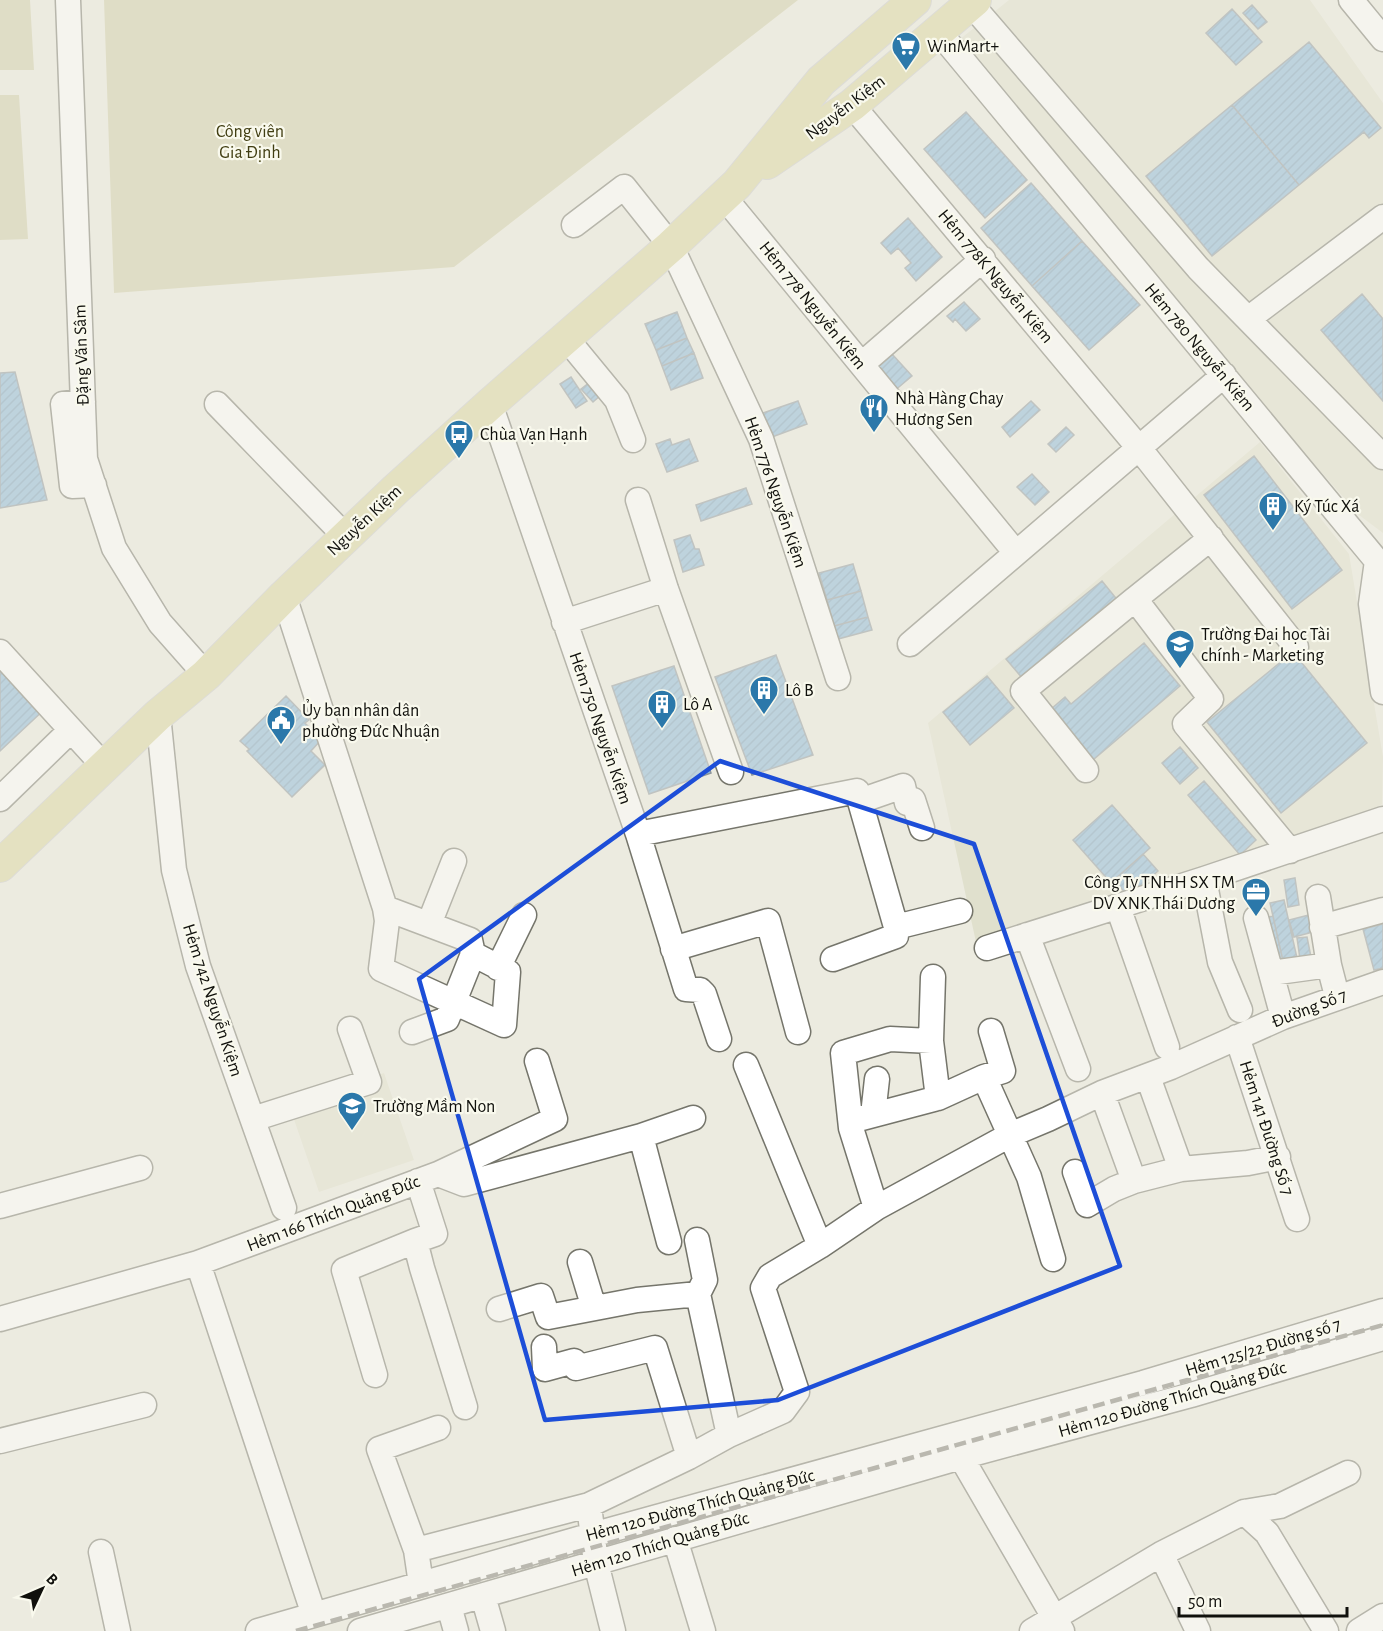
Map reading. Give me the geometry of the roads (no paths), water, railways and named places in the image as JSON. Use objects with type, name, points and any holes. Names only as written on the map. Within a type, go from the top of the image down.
[{"type":"main road","name":"Nguyễn Kiệm","points":[[0,866],[158,715],[206,675],[346,537],[490,404],[671,246],[730,190],[821,81],[915,0]]},
{"type":"main road","name":"Nguyễn Kiệm","points":[[843,99],[939,32],[964,1]]},
{"type":"main road","points":[[730,190],[964,1]]},
{"type":"street","name":"Đặng Văn Sâm","points":[[68,0],[85,459],[114,548],[160,623],[206,675]]},
{"type":"street","points":[[1351,0],[1383,39]]},
{"type":"street","points":[[964,1],[1198,268],[1383,457]]},
{"type":"street","name":"Hẻm 780 Nguyễn Kiệm","points":[[939,32],[1377,561],[1371,604],[1383,692]]},
{"type":"street","name":"Hẻm 778K Nguyễn Kiệm","points":[[843,99],[983,259],[1139,448],[1296,647]]},
{"type":"street","name":"Hẻm 776 Nguyễn Kiệm","points":[[574,225],[624,187],[671,246],[761,439],[838,678]]},
{"type":"street","name":"Hẻm 778 Nguyễn Kiệm","points":[[730,190],[862,364],[1016,553]]},
{"type":"street","points":[[1248,319],[1383,218]]},
{"type":"street","points":[[862,364],[983,259]]},
{"type":"street","points":[[566,338],[617,400],[633,440]]},
{"type":"street","points":[[910,644],[1224,375]]},
{"type":"street","points":[[218,404],[346,537]]},
{"type":"street","name":"Hẻm 750 Nguyễn Kiệm","points":[[490,404],[638,834],[686,989],[700,990],[704,994],[719,1039]]},
{"type":"street","points":[[639,500],[666,589],[731,772]]},
{"type":"street","points":[[1086,770],[1023,692],[1211,538]]},
{"type":"street","points":[[564,622],[666,589]]},
{"type":"street","points":[[284,596],[385,908],[387,921],[381,969],[504,1025],[508,972],[473,954]]},
{"type":"street","points":[[1135,599],[1211,699],[1185,724],[1290,851]]},
{"type":"street","points":[[0,652],[104,766]]},
{"type":"street","name":"Hẻm 742 Nguyễn Kiệm","points":[[158,715],[174,870],[198,966],[284,1208]]},
{"type":"street","points":[[0,799],[71,730]]},
{"type":"street","points":[[860,801],[903,786],[907,803],[913,800],[922,828]]},
{"type":"street","points":[[638,834],[857,791],[896,927],[896,936],[833,960]]},
{"type":"street","points":[[987,948],[1383,819]]},
{"type":"street","points":[[429,924],[454,861]]},
{"type":"street","points":[[1204,879],[1220,962],[1240,1010]]},
{"type":"street","points":[[1318,897],[1329,964],[1337,996]]},
{"type":"street","points":[[1118,907],[1167,1047]]},
{"type":"street","points":[[385,908],[470,940],[473,954],[447,1020],[411,1032]]},
{"type":"street","points":[[1322,927],[1383,910]]},
{"type":"street","points":[[896,927],[960,911]]},
{"type":"street","points":[[498,968],[524,915]]},
{"type":"street","points":[[1256,918],[1283,1017]]},
{"type":"street","points":[[673,949],[768,921],[798,1032]]},
{"type":"street","points":[[1027,935],[1078,1069]]},
{"type":"street","points":[[1271,973],[1329,964]]},
{"type":"street","points":[[933,977],[931,1041],[938,1098]]},
{"type":"street","name":"Đường Số 7","points":[[729,1435],[783,1412],[797,1392],[764,1288],[770,1276],[876,1208],[1010,1135],[1102,1093],[1148,1077],[1283,1017],[1337,996],[1383,982]]},
{"type":"street","points":[[253,1119],[369,1082],[350,1029]]},
{"type":"street","points":[[862,1118],[938,1098],[1003,1071],[992,1031]]},
{"type":"street","name":"Hẻm 141 Đường Số 7","points":[[1237,1037],[1297,1219]]},
{"type":"street","points":[[876,1208],[862,1118],[843,1053],[890,1039],[931,1041]]},
{"type":"street","points":[[375,1376],[344,1270],[435,1234],[428,1177],[555,1119],[537,1061]]},
{"type":"street","points":[[746,1065],[820,1246]]},
{"type":"street","points":[[984,1077],[1029,1178],[1053,1259]]},
{"type":"street","points":[[1148,1077],[1181,1169]]},
{"type":"street","points":[[862,1118],[877,1079]]},
{"type":"street","points":[[1102,1093],[1134,1181]]},
{"type":"street","name":"Hẻm 166 Thích Quảng Đức","points":[[0,1319],[198,1263],[428,1177],[464,1184],[641,1136],[693,1118]]},
{"type":"street","points":[[641,1136],[669,1242]]},
{"type":"street","points":[[1075,1172],[1087,1205],[1114,1189],[1134,1181],[1181,1169],[1248,1163],[1278,1157]]},
{"type":"street","points":[[0,1206],[140,1167]]},
{"type":"street","points":[[416,1550],[590,1505],[729,1435],[698,1294],[705,1280],[698,1240]]},
{"type":"street","points":[[415,1241],[465,1407]]},
{"type":"street","points":[[580,1262],[594,1308]]},
{"type":"street","points":[[198,1263],[314,1615]]},
{"type":"street","points":[[499,1309],[541,1296],[548,1317],[637,1300],[698,1294]]},
{"type":"street","name":"Hẻm 125/22 Đường số 7","points":[[1143,1383],[1383,1311]]},
{"type":"street","name":"Hẻm 120 Đường Thích Quảng Đức","points":[[961,1457],[1191,1395],[1383,1338]]},
{"type":"street","points":[[544,1347],[545,1369],[574,1361],[576,1368],[655,1348],[689,1457]]},
{"type":"street","name":"Hẻm 120 Đường Thích Quảng Đức","points":[[258,1631],[592,1535],[1143,1383]]},
{"type":"street","points":[[0,1442],[144,1405]]},
{"type":"street","points":[[421,1584],[416,1550],[379,1449],[438,1428]]},
{"type":"street","points":[[961,1457],[1058,1625]]},
{"type":"street","name":"Hẻm 120 Thích Quảng Đức","points":[[360,1631],[961,1457]]},
{"type":"street","points":[[1032,1631],[1058,1625],[1161,1554],[1244,1512],[1280,1506],[1348,1473]]},
{"type":"street","points":[[590,1505],[596,1563],[613,1631]]},
{"type":"street","points":[[1244,1512],[1267,1533],[1326,1631]]},
{"type":"street","points":[[675,1539],[703,1631]]},
{"type":"street","points":[[101,1552],[118,1631]]},
{"type":"street","points":[[1161,1554],[1198,1631]]},
{"type":"street","points":[[483,1596],[493,1631]]},
{"type":"street","points":[[449,1606],[456,1631]]},
{"type":"street","points":[[1359,1631],[1383,1617]]},
{"type":"railway","points":[[296,1631],[1383,1325]]},
{"type":"place","name":"WinMart+","points":[[906,72]]},
{"type":"place","name":"Nhà Hàng Chay Hương Sen","points":[[874,434]]},
{"type":"place","name":"Chùa Vạn Hạnh","points":[[459,460]]},
{"type":"place","name":"Ký Túc Xá","points":[[1273,532]]},
{"type":"place","name":"Trường Đại học Tài chính - Marketing","points":[[1180,670]]},
{"type":"place","name":"Lô B","points":[[764,716]]},
{"type":"place","name":"Lô A","points":[[662,730]]},
{"type":"place","name":"Ủy ban nhân dân phường Đức Nhuận","points":[[281,746]]},
{"type":"place","name":"Công Ty TNHH SX TM DV XNK Thái Dương","points":[[1256,918]]},
{"type":"place","name":"Trường Mầm Non","points":[[352,1132]]},
{"type":"park label","name":"Công viên Gia Định","points":[[250,141]]}]
